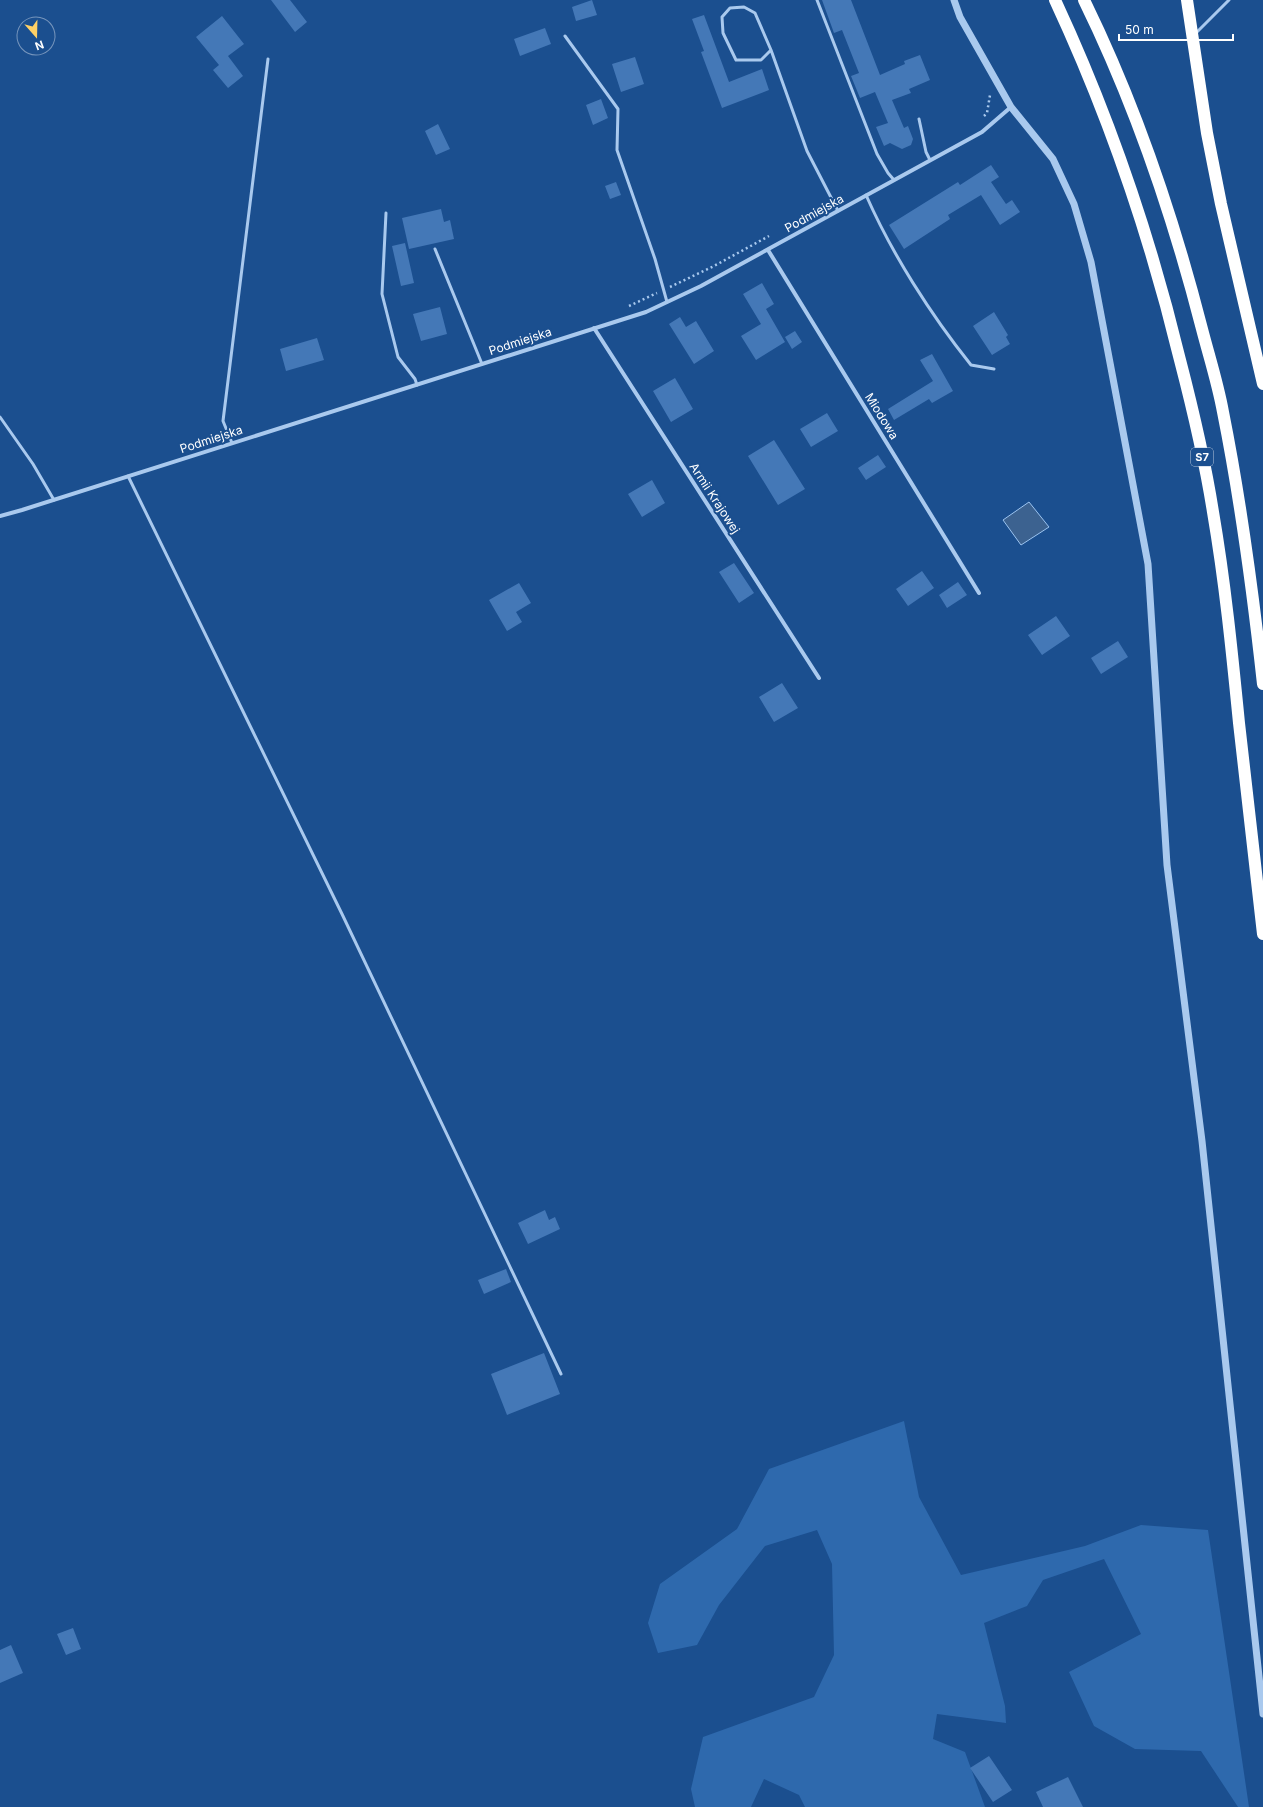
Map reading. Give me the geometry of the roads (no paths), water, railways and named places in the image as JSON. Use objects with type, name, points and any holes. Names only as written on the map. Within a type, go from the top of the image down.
[{"type":"highway","name":"S7","points":[[1055,0],[1081,60],[1123,166],[1148,238],[1167,305],[1193,410],[1213,511],[1230,634],[1263,934]]},
{"type":"highway","name":"S7","points":[[1084,0],[1100,34],[1150,156],[1174,229],[1195,301],[1223,410],[1241,516],[1257,625],[1263,684]]},
{"type":"highway","points":[[1187,0],[1207,133],[1221,204],[1263,384]]},
{"type":"street","points":[[954,0],[960,17],[1011,107],[1053,159],[1074,204],[1091,262],[1148,564],[1167,865],[1203,1148],[1263,1714]]},
{"type":"street","name":"Podmiejska","points":[[0,516],[646,312],[701,286],[982,132],[1011,107]]},
{"type":"street","name":"Miodowa","points":[[768,250],[979,593]]},
{"type":"street","name":"Armii Krajowej","points":[[594,328],[819,678]]},
{"type":"lane","points":[[817,0],[877,154],[894,180]]},
{"type":"lane","points":[[1193,36],[1229,0]]},
{"type":"lane","points":[[771,50],[761,60],[736,60],[723,33],[722,16],[730,8],[744,7],[755,13],[771,50],[807,151],[838,211]]},
{"type":"lane","points":[[565,36],[618,109],[617,150],[655,259],[667,302]]},
{"type":"lane","points":[[232,443],[223,421],[268,59]]},
{"type":"lane","points":[[919,119],[926,152],[930,160]]},
{"type":"lane","points":[[866,196],[881,229],[946,334],[971,365],[994,369]]},
{"type":"lane","points":[[386,212],[382,294],[398,357],[415,379],[417,385]]},
{"type":"lane","points":[[435,249],[482,364]]},
{"type":"lane","points":[[0,417],[33,464],[54,500]]},
{"type":"lane","points":[[128,476],[342,914],[562,1374]]}]
